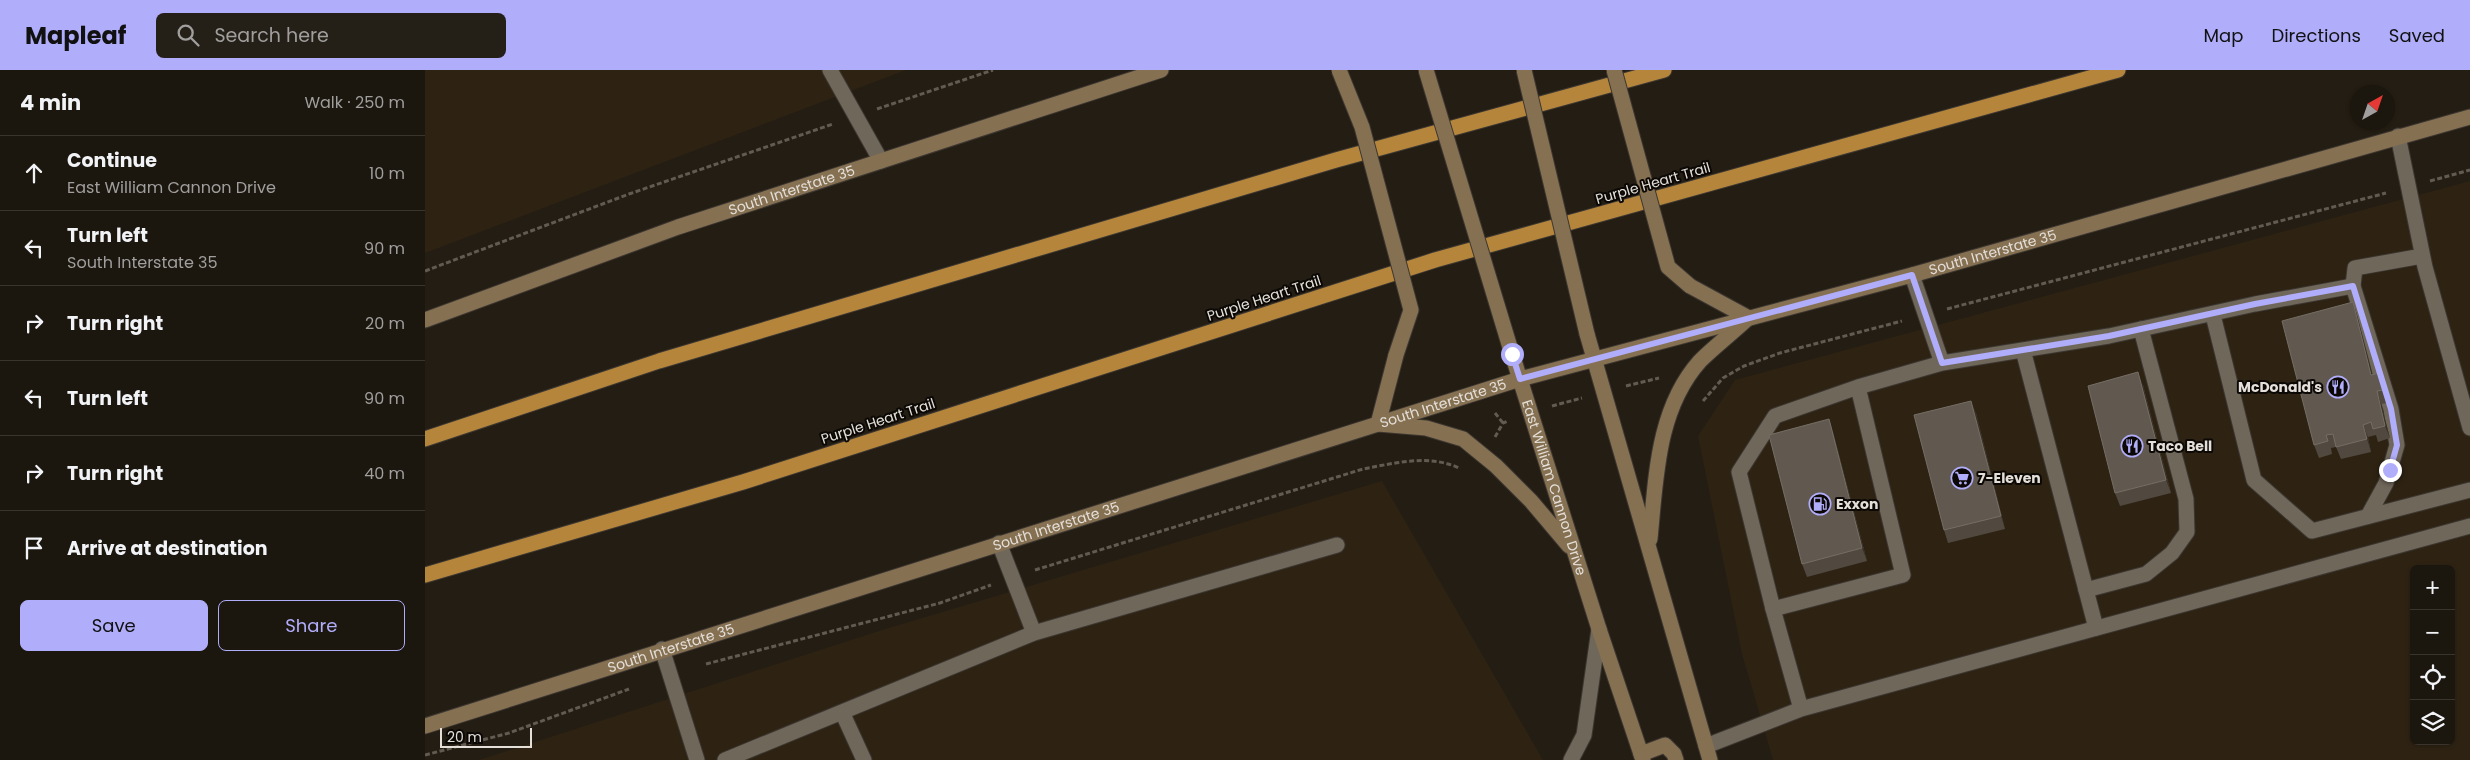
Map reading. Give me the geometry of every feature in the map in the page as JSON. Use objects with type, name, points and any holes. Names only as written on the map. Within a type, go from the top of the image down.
[{"type":"highway","points":[[425,439],[659,361],[1336,160],[1663,70]]},
{"type":"highway","name":"Purple Heart Trail","points":[[425,575],[743,482],[1435,260],[2118,70]]},
{"type":"highway","points":[[425,435],[459,427]]},
{"type":"main road","name":"South Interstate 35","points":[[425,320],[678,227],[1142,74],[1161,70]]},
{"type":"main road","points":[[1339,70],[1362,127],[1411,310],[1396,355],[1378,424],[1426,428],[1463,439],[1496,466],[1531,501],[1575,553]]},
{"type":"main road","name":"East William Cannon Drive","points":[[1426,70],[1638,758]]},
{"type":"main road","points":[[1523,70],[1587,334],[1708,753]]},
{"type":"main road","points":[[1614,70],[1668,267],[1690,286],[1749,318],[1700,362],[1675,397],[1658,455],[1649,547]]},
{"type":"main road","name":"South Interstate 35","points":[[425,726],[662,649],[1520,379],[1912,275],[2470,117]]},
{"type":"main road","points":[[1638,758],[1665,745],[1674,754],[1676,760]]},
{"type":"street","points":[[829,70],[881,161]]},
{"type":"street","points":[[2398,136],[2422,256],[2470,428]]},
{"type":"street","points":[[2367,516],[2387,484],[2397,445],[2391,409],[2353,286],[2355,268],[2422,256]]},
{"type":"street","points":[[1912,275],[1942,363]]},
{"type":"street","points":[[1801,709],[1773,609],[1739,472],[1775,416],[1858,387],[1942,363],[2141,330],[2255,304],[2353,286]]},
{"type":"street","points":[[2213,315],[2254,480],[2312,531],[2470,490]]},
{"type":"street","points":[[2086,590],[2146,574],[2172,553],[2187,532],[2186,499],[2141,330]]},
{"type":"street","points":[[2023,350],[2096,628]]},
{"type":"street","points":[[1773,609],[1903,575],[1858,387]]},
{"type":"street","points":[[1708,753],[1801,709],[2470,526]]},
{"type":"street","points":[[999,543],[1034,633]]},
{"type":"street","points":[[725,760],[1034,633],[1337,545]]},
{"type":"street","points":[[1571,760],[1584,735],[1599,629]]},
{"type":"street","points":[[662,649],[697,760]]},
{"type":"street","points":[[842,712],[864,760]]},
{"type":"path","points":[[425,271],[629,194],[993,70]]},
{"type":"path","points":[[1703,401],[1723,378],[1744,366],[1780,353],[2470,170]]},
{"type":"path","points":[[1657,370],[1660,378]]},
{"type":"path","points":[[1555,405],[1575,400]]},
{"type":"path","points":[[1495,413],[1503,423]]},
{"type":"path","points":[[1492,442],[1503,423],[1508,421]]},
{"type":"path","points":[[425,755],[509,733],[670,674],[939,603],[1012,577],[1363,469],[1410,461],[1446,462],[1464,470]]},
{"type":"shaded area","points":[[425,70],[906,70],[425,253]]},
{"type":"shaded area","points":[[2470,181],[2470,760],[1773,760],[1742,654],[1698,436],[1735,380]]},
{"type":"shaded area","points":[[1382,481],[1543,760],[479,760],[882,630]]},
{"type":"building","name":"McDonald's","points":[[2353,302],[2371,375],[2379,373],[2383,390],[2377,391],[2385,426],[2373,429],[2371,422],[2363,425],[2367,439],[2336,447],[2333,434],[2326,435],[2328,441],[2314,445],[2282,321]]},
{"type":"building","name":"Taco Bell","points":[[2138,372],[2166,480],[2115,493],[2088,386]]},
{"type":"building","name":"7-Eleven","points":[[1971,401],[2001,516],[1944,530],[1914,415]]},
{"type":"building","name":"Exxon","points":[[1829,419],[1862,548],[1802,564],[1769,435]]},
{"type":"place","name":"McDonald's","points":[[2338,387]]},
{"type":"place","name":"Taco Bell","points":[[2132,446]]},
{"type":"place","name":"7-Eleven","points":[[1962,478]]},
{"type":"place","name":"Exxon","points":[[1820,504]]},
{"type":"route","points":[[1512,354],[1520,379],[1912,275],[1942,363],[2109,336],[2213,315],[2255,304],[2353,286],[2391,409],[2397,445],[2390,470]]}]
